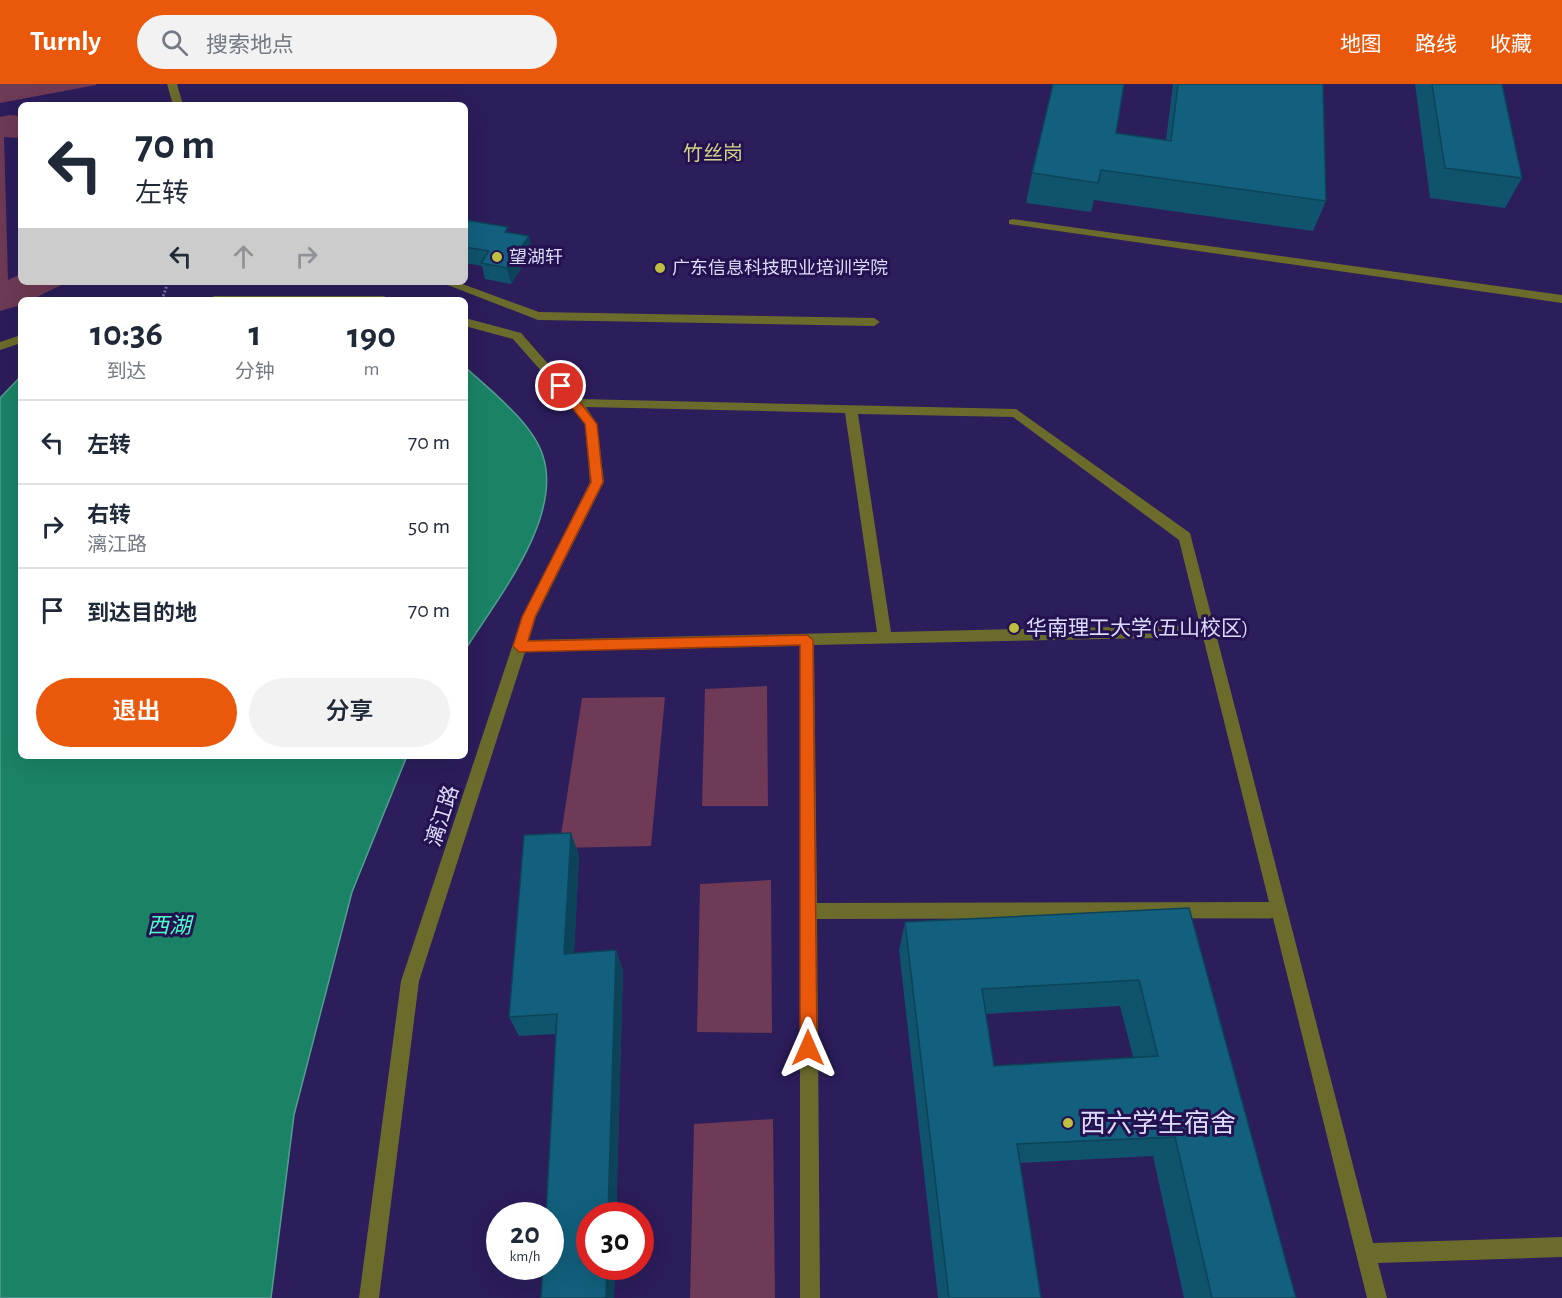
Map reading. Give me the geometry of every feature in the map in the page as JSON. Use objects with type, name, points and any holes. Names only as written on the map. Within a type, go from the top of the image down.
[{"type":"street","points":[[172,84],[177,102]]},
{"type":"street","points":[[1013,222],[1562,299]]},
{"type":"street","points":[[454,285],[538,316],[874,322]]},
{"type":"street","name":"漓江路","points":[[369,1298],[410,981],[529,617],[597,482],[591,424],[576,403],[517,336],[468,323]]},
{"type":"street","points":[[0,346],[18,340]]},
{"type":"street","points":[[576,403],[1016,413],[1185,537],[1377,1298]]},
{"type":"street","points":[[851,409],[885,638]]},
{"type":"street","points":[[519,646],[1208,631]]},
{"type":"street","points":[[807,640],[810,1298]]},
{"type":"street","points":[[807,911],[1280,910]]},
{"type":"street","points":[[1366,1253],[1562,1247]]},
{"type":"shaded area","points":[[0,84],[96,84],[96,85],[0,103]]},
{"type":"shaded area","points":[[18,116],[18,138],[4,137],[8,280],[18,275],[18,285],[61,285],[37,297],[18,297],[18,306],[0,311],[0,117]]},
{"type":"shaded area","points":[[767,686],[768,806],[702,806],[705,689]]},
{"type":"shaded area","points":[[665,697],[651,846],[559,848],[582,698]]},
{"type":"shaded area","points":[[771,880],[772,1033],[697,1032],[700,884]]},
{"type":"shaded area","points":[[773,1119],[775,1298],[690,1298],[694,1124]]},
{"type":"water","points":[[468,370],[521,419],[538,444],[543,456],[547,480],[544,505],[536,531],[509,583],[468,645]]},
{"type":"water","name":"西湖","points":[[18,379],[18,759],[406,759],[352,892],[294,1115],[271,1298],[0,1298],[0,398]]},
{"type":"building","points":[[1053,84],[1124,84],[1116,133],[1171,141],[1178,84],[1323,84],[1326,201],[1101,170],[1098,183],[1032,173]]},
{"type":"building","points":[[1432,84],[1502,84],[1522,178],[1445,168]]},
{"type":"building","points":[[468,220],[508,227],[505,232],[529,236],[507,268],[481,263],[489,251],[468,248]]},
{"type":"building","points":[[571,833],[564,954],[616,950],[608,1202],[576,1202],[576,1280],[607,1280],[606,1298],[541,1298],[542,1280],[564,1280],[564,1202],[547,1202],[557,1014],[509,1017],[524,835]]},
{"type":"building","name":"西六学生宿舍","points":[[1189,908],[1296,1298],[1212,1298],[1175,1137],[1017,1144],[1041,1298],[949,1298],[905,922]],"holes":[[[1139,980],[1158,1056],[994,1066],[982,989]]]},
{"type":"place","name":"望湖轩","points":[[497,257]]},
{"type":"place","name":"广东信息科技职业培训学院","points":[[660,268]]},
{"type":"place","name":"华南理工大学(五山校区)","points":[[1014,628]]},
{"type":"place","name":"西六学生宿舍","points":[[1068,1123]]},
{"type":"district","name":"竹丝岗","points":[[713,153]]},
{"type":"route","points":[[561,386],[591,424],[597,482],[529,617],[519,646],[807,640],[808,1048]]}]
